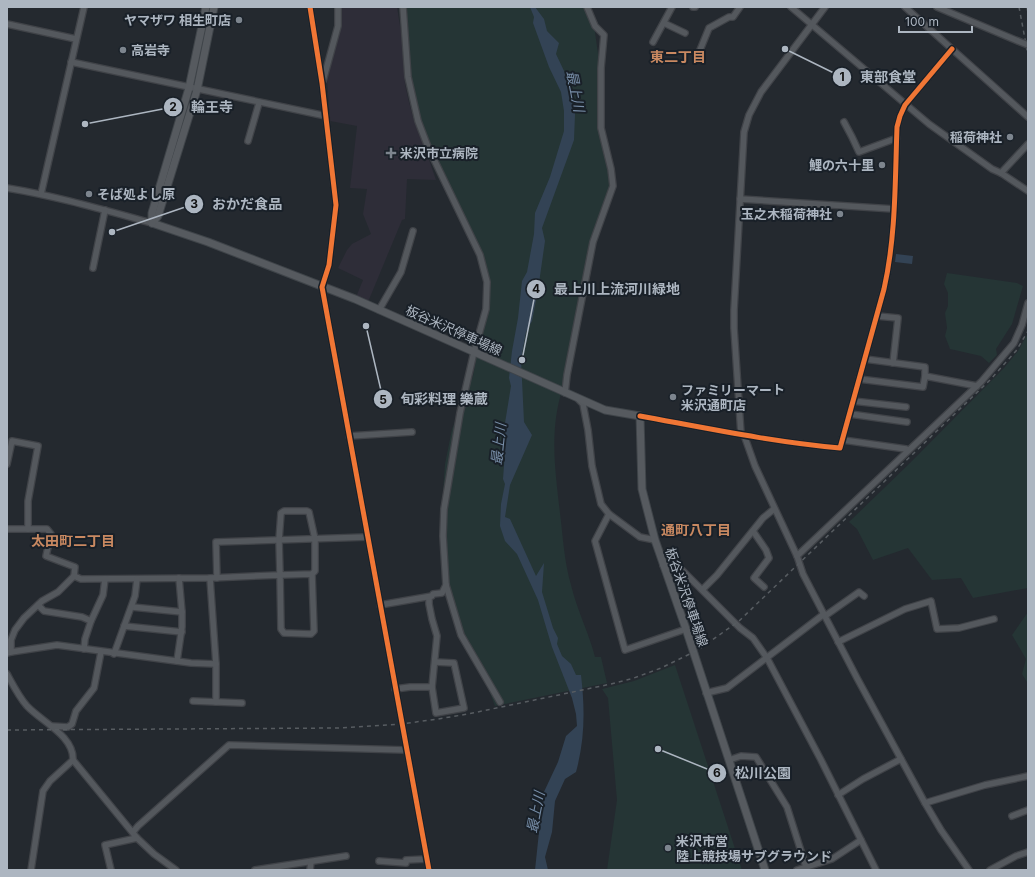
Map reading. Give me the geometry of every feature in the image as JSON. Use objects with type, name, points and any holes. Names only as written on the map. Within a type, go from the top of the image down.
[{"type":"main road","points":[[152,223],[152,213],[189,88],[206,7]]},
{"type":"main road","points":[[152,223],[158,216],[197,90],[214,7]]},
{"type":"main road","name":"板谷米沢停車場線","points":[[152,223],[208,242],[355,299],[605,410],[640,416],[642,488],[655,540],[686,629],[765,870]]},
{"type":"street","points":[[41,194],[84,7]]},
{"type":"street","points":[[310,7],[322,83],[336,206],[330,265],[322,287],[429,870]]},
{"type":"street","points":[[322,83],[338,26],[338,7]]},
{"type":"street","points":[[403,7],[408,77],[418,120],[431,153],[468,230],[485,270],[487,282],[486,309],[477,354],[460,413],[444,509],[443,536],[446,585],[461,635],[500,702]]},
{"type":"street","points":[[563,392],[568,374],[593,242],[613,186],[601,128],[601,82],[604,35],[595,26],[587,7]]},
{"type":"street","points":[[653,42],[672,7]]},
{"type":"street","points":[[698,55],[709,28],[729,17],[733,17],[740,7]]},
{"type":"street","points":[[791,7],[905,105],[949,140],[1028,191]]},
{"type":"street","points":[[825,7],[761,92],[749,115],[744,132],[735,281],[734,328],[743,435],[774,509],[797,556],[803,574],[838,642],[925,803],[941,830],[969,870]]},
{"type":"street","points":[[905,7],[1028,117]]},
{"type":"street","points":[[937,7],[1028,45]]},
{"type":"street","points":[[664,23],[685,33]]},
{"type":"street","points":[[7,24],[76,39]]},
{"type":"street","points":[[640,416],[743,435],[813,446],[840,448],[890,264],[897,127],[900,116],[905,105],[952,49]]},
{"type":"street","points":[[71,62],[197,90],[326,116]]},
{"type":"street","points":[[248,141],[259,103]]},
{"type":"street","points":[[844,122],[859,152],[897,138]]},
{"type":"street","points":[[1001,173],[1028,144]]},
{"type":"street","points":[[7,188],[41,194],[152,223]]},
{"type":"street","points":[[740,199],[894,209]]},
{"type":"street","points":[[93,268],[105,210]]},
{"type":"street","points":[[379,310],[401,272],[414,231]]},
{"type":"street","points":[[797,556],[977,386],[1014,343],[1022,325],[1028,303]]},
{"type":"street","points":[[877,316],[898,318],[893,362]]},
{"type":"street","points":[[858,379],[923,387],[925,367],[865,359]]},
{"type":"street","points":[[925,376],[977,386]]},
{"type":"street","points":[[579,399],[584,404],[592,466],[601,504],[609,514],[640,537],[655,540]]},
{"type":"street","points":[[853,401],[906,407]]},
{"type":"street","points":[[850,414],[907,422]]},
{"type":"street","points":[[349,436],[412,432]]},
{"type":"street","points":[[843,440],[906,449]]},
{"type":"street","points":[[7,464],[12,441],[38,446],[28,501],[28,529]]},
{"type":"street","points":[[703,590],[763,518],[774,509]]},
{"type":"street","points":[[284,511],[309,512],[315,539],[315,571],[312,574],[314,631],[311,634],[284,633],[281,629],[278,540],[281,513],[284,511]]},
{"type":"street","points":[[609,514],[595,541],[625,650],[686,629]]},
{"type":"street","points":[[7,528],[47,529],[51,534],[46,556],[75,567],[74,576],[58,592],[38,605],[24,618],[15,630],[11,640],[9,652],[57,646],[191,664],[216,664]]},
{"type":"street","points":[[753,531],[766,550],[769,558],[754,578],[764,587]]},
{"type":"street","points":[[217,578],[216,542],[367,537]]},
{"type":"street","points":[[663,565],[680,568],[740,628],[753,638],[767,658],[821,760],[876,870]]},
{"type":"street","points":[[74,576],[81,579],[137,579],[217,578],[312,574]]},
{"type":"street","points":[[177,661],[182,632],[179,578]]},
{"type":"street","points":[[210,578],[216,664],[216,702]]},
{"type":"street","points":[[84,649],[85,639],[91,621],[104,595],[105,579]]},
{"type":"street","points":[[114,654],[132,607],[137,579]]},
{"type":"street","points":[[380,605],[429,597],[433,594],[442,593],[446,585]]},
{"type":"street","points":[[706,693],[727,688],[824,615],[859,592],[864,596]]},
{"type":"street","points":[[429,597],[430,611],[437,636],[432,687],[436,713],[464,708],[454,663],[435,662]]},
{"type":"street","points":[[838,642],[905,609],[931,601],[937,629],[959,628],[994,619]]},
{"type":"street","points":[[38,605],[44,611],[82,617],[91,621]]},
{"type":"street","points":[[132,607],[182,612]]},
{"type":"street","points":[[124,626],[182,632]]},
{"type":"street","points":[[51,726],[68,727],[72,724],[76,711],[94,688],[102,652]]},
{"type":"street","points":[[7,674],[26,704],[68,742],[71,747],[73,760],[137,838],[154,854],[176,870]]},
{"type":"street","points":[[396,689],[410,687],[432,687]]},
{"type":"street","points":[[193,701],[242,703]]},
{"type":"street","points":[[133,832],[229,745],[406,750]]},
{"type":"street","points":[[729,760],[741,756],[756,756],[787,807],[807,869]]},
{"type":"street","points":[[838,795],[863,779],[901,759]]},
{"type":"street","points":[[31,870],[43,791],[50,781],[73,760]]},
{"type":"street","points":[[925,803],[985,785],[1028,776]]},
{"type":"street","points":[[1012,816],[1028,810]]},
{"type":"street","points":[[111,870],[105,845],[137,838]]},
{"type":"street","points":[[797,870],[807,869],[832,859],[861,840]]},
{"type":"street","points":[[990,870],[1016,856],[1028,852]]},
{"type":"street","points":[[255,870],[346,856]]},
{"type":"street","points":[[380,861],[427,860]]},
{"type":"street","points":[[310,870],[311,862]]},
{"type":"shaded area","name":"米沢市立病院","points":[[341,7],[397,7],[402,38],[405,84],[409,102],[414,121],[436,180],[407,179],[405,219],[402,220],[368,302],[356,297],[363,280],[338,268],[347,250],[352,244],[371,234],[363,214],[367,189],[350,188],[357,126],[330,121],[327,80],[341,23]]},
{"type":"shaded area","points":[[404,7],[586,7],[594,25],[600,68],[598,109],[599,129],[609,168],[611,185],[592,242],[556,419],[554,450],[565,558],[569,576],[576,603],[590,639],[595,657],[601,657],[607,683],[495,706],[484,677],[459,635],[446,597],[440,536],[445,464],[452,429],[473,376],[490,283],[424,135],[410,77]]},
{"type":"shaded area","points":[[947,273],[1017,283],[1023,286],[1012,324],[996,349],[997,355],[989,363],[981,356],[950,349],[945,336],[947,328],[945,313],[948,306],[948,293],[944,284]]},
{"type":"shaded area","points":[[1028,333],[1028,588],[973,598],[961,578],[932,580],[908,548],[873,560],[857,529],[849,522],[1004,368],[1018,351]]},
{"type":"shaded area","points":[[1028,612],[1028,685],[1022,674],[1026,659],[1012,635]]},
{"type":"shaded area","points":[[675,665],[742,870],[607,870],[617,800],[608,698],[602,689],[634,681]]},
{"type":"water","points":[[530,7],[535,7],[544,19],[547,31],[559,43],[556,54],[565,73],[575,114],[574,140],[542,228],[545,241],[538,290],[532,321],[526,332],[521,359],[524,422],[532,435],[510,485],[505,517],[510,519],[536,576],[544,563],[542,592],[553,628],[558,638],[557,644],[562,656],[571,664],[576,675],[581,675],[584,712],[583,736],[579,760],[576,772],[565,779],[555,801],[552,832],[545,857],[548,870],[535,870],[543,794],[558,762],[566,736],[577,726],[576,714],[572,698],[552,647],[538,600],[517,554],[505,541],[500,526],[501,504],[505,484],[503,479],[505,423],[511,386],[509,378],[522,281],[527,272],[534,234],[535,213],[550,177],[564,131],[564,111],[561,92],[549,67],[533,23],[534,17]]},
{"type":"water","points":[[896,254],[913,256],[912,264],[895,262]]},
{"type":"railway","points":[[1019,7],[1028,55]]},
{"type":"railway","points":[[1027,7],[1028,13]]},
{"type":"railway","points":[[7,730],[338,728],[401,724],[468,714],[611,684],[634,678],[661,668],[698,650],[739,621],[990,380],[1016,351],[1028,331]]},
{"type":"cycle path","points":[[310,7],[322,83],[336,205],[329,265],[322,287],[429,870]]},
{"type":"cycle path","points":[[640,416],[715,430],[840,448],[884,289],[888,269],[893,229],[897,127],[900,116],[905,105],[952,49]]},
{"type":"place","name":"ヤマザワ 相生町店","points":[[239,20]]},
{"type":"place","name":"東部食堂","points":[[785,49]]},
{"type":"place","name":"高岩寺","points":[[123,50]]},
{"type":"place","name":"輪王寺","points":[[85,124]]},
{"type":"place","name":"稲荷神社","points":[[1010,137]]},
{"type":"place","name":"米沢市立病院","points":[[391,153]]},
{"type":"place","name":"鯉の六十里","points":[[882,165]]},
{"type":"place","name":"そば処よし原","points":[[89,194]]},
{"type":"place","name":"玉之木稲荷神社","points":[[840,214]]},
{"type":"place","name":"おかだ食品","points":[[112,232]]},
{"type":"place","name":"旬彩料理 樂蔵","points":[[366,326]]},
{"type":"place","name":"最上川上流河川緑地","points":[[522,360]]},
{"type":"place","name":"ファミリーマート 米沢通町店","points":[[673,397]]},
{"type":"place","name":"松川公園","points":[[658,749]]},
{"type":"place","name":"米沢市営 陸上競技場サブグラウンド","points":[[668,848]]},
{"type":"district","name":"東二丁目","points":[[678,56]]},
{"type":"district","name":"通町八丁目","points":[[696,529]]},
{"type":"district","name":"太田町二丁目","points":[[73,540]]},
{"type":"water label","name":"最上川","points":[[576,91]]},
{"type":"water label","name":"最上川","points":[[498,444]]},
{"type":"water label","name":"最上川","points":[[535,812]]}]
